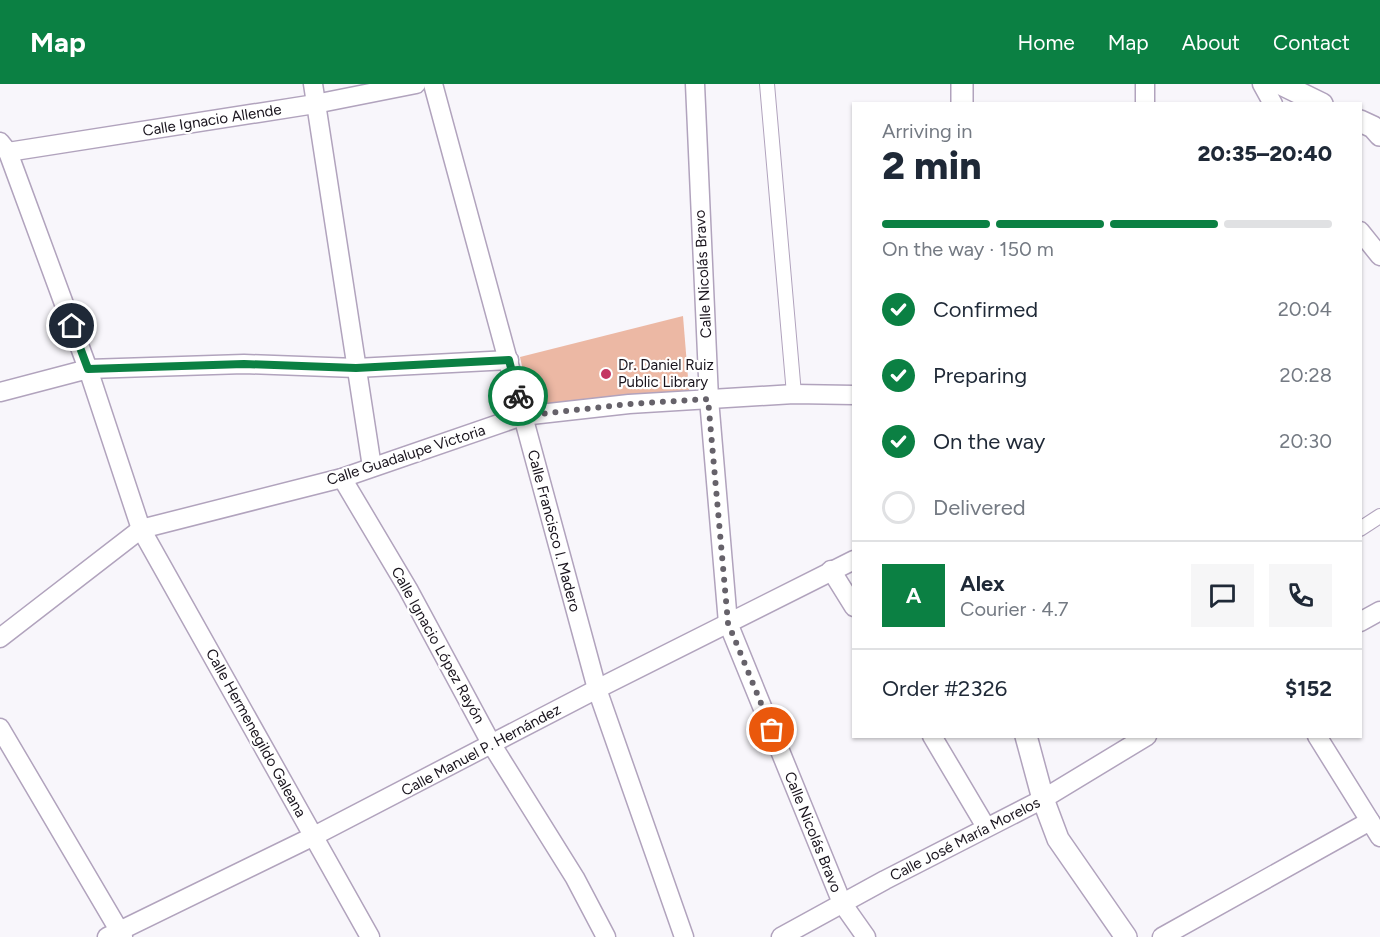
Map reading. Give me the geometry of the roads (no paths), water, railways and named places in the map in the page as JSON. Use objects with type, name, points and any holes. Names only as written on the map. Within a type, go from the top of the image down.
[{"type":"street","points":[[313,84],[372,467]]},
{"type":"street","name":"Calle Ignacio Allende","points":[[4,147],[315,104],[416,84]]},
{"type":"street","name":"Calle Francisco I. Madero","points":[[433,84],[597,688],[684,937]]},
{"type":"street","name":"Calle Nicolás Bravo","points":[[695,84],[708,399],[728,623],[842,903],[866,937]]},
{"type":"street","points":[[767,84],[794,394]]},
{"type":"street","points":[[962,84],[962,102]]},
{"type":"street","points":[[1145,84],[1145,102]]},
{"type":"street","points":[[1262,84],[1272,102]]},
{"type":"street","points":[[1281,84],[1318,102]]},
{"type":"street","points":[[1362,122],[1373,127],[1380,135]]},
{"type":"street","name":"Calle Hermenegildo Galeana","points":[[4,147],[88,369],[141,529],[370,937]]},
{"type":"street","points":[[1362,234],[1380,256]]},
{"type":"street","points":[[0,392],[88,369],[244,364],[356,368],[509,360]]},
{"type":"street","name":"Calle Guadalupe Victoria","points":[[141,529],[342,478],[522,416],[629,404],[794,394],[852,394]]},
{"type":"street","name":"Calle Ignacio López Rayón","points":[[342,478],[408,589],[492,745],[575,878],[606,937]]},
{"type":"street","points":[[1362,528],[1380,516]]},
{"type":"street","points":[[0,638],[141,529]]},
{"type":"street","name":"Calle Manuel P. Hernández","points":[[117,935],[492,745],[597,688],[852,561]]},
{"type":"street","points":[[831,570],[852,604]]},
{"type":"street","points":[[1362,621],[1380,611]]},
{"type":"street","points":[[0,728],[117,935]]},
{"type":"street","points":[[933,738],[986,827]]},
{"type":"street","points":[[1027,738],[1043,799],[1058,839],[1126,937]]},
{"type":"street","name":"Calle José María Morelos","points":[[781,937],[1043,799],[1144,738]]},
{"type":"street","points":[[1318,738],[1375,818],[1380,837]]},
{"type":"street","points":[[1162,937],[1375,818]]},
{"type":"place","name":"Dr. Daniel Ruiz Public Library","points":[[606,374]]}]
